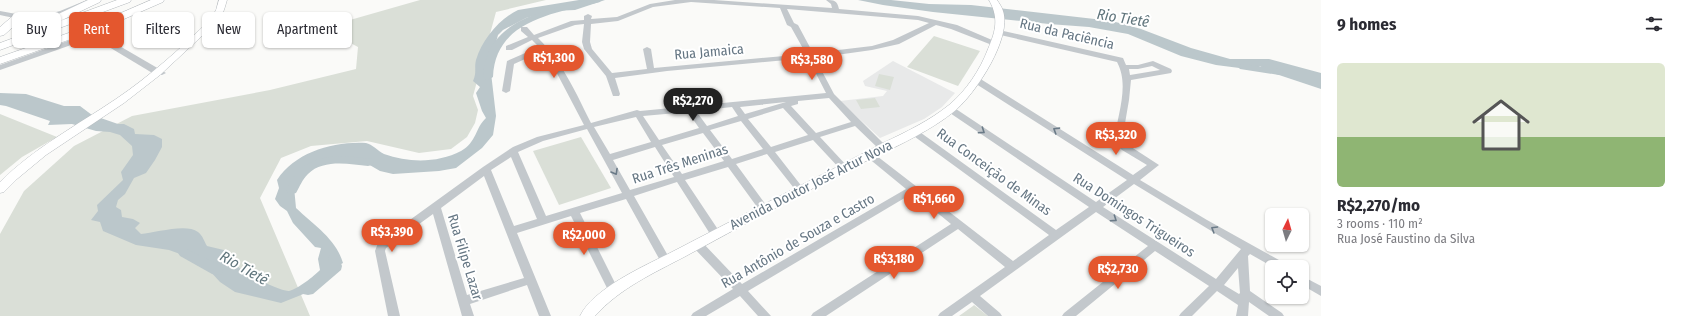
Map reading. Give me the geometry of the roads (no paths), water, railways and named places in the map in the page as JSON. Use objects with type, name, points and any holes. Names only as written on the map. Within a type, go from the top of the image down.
[{"type":"highway","points":[[61,16],[94,0]]},
{"type":"highway","points":[[61,19],[112,0]]},
{"type":"highway","points":[[0,47],[126,0]]},
{"type":"highway","points":[[0,54],[146,0]]},
{"type":"highway","points":[[124,15],[159,0]]},
{"type":"highway","points":[[124,17],[171,0]]},
{"type":"highway","points":[[0,33],[12,22]]},
{"type":"highway","points":[[0,41],[12,37]]},
{"type":"highway","points":[[0,62],[69,37]]},
{"type":"main road","points":[[0,189],[31,162],[144,89],[214,20],[220,10],[223,0]]},
{"type":"main road","points":[[992,0],[998,8],[1000,28]]},
{"type":"main road","name":"Avenida Doutor José Artur Nova","points":[[587,316],[601,300],[666,261],[763,208],[914,132],[950,109],[966,94],[976,80],[995,43],[1000,28]]},
{"type":"main road","points":[[0,198],[28,170],[80,130]]},
{"type":"street","points":[[61,13],[94,0]]},
{"type":"street","points":[[509,48],[533,37],[588,18],[618,19],[646,6],[671,1],[696,0],[836,10],[918,18],[936,22],[995,43]]},
{"type":"street","points":[[829,0],[834,3],[836,10]]},
{"type":"street","points":[[782,6],[831,95],[856,122],[884,148]]},
{"type":"street","points":[[0,13],[12,15]]},
{"type":"street","points":[[588,18],[586,42],[588,49],[610,76],[616,94]]},
{"type":"street","name":"Rua Jamaica","points":[[610,76],[810,56],[889,44],[906,38],[936,22]]},
{"type":"street","name":"Rua da Paciência","points":[[1000,28],[1121,61],[1127,78],[1124,113],[1118,142],[1125,148],[1153,163],[1154,166],[1134,180]]},
{"type":"street","points":[[524,29],[556,62],[589,126],[666,261]]},
{"type":"street","points":[[0,68],[90,36],[96,36],[160,72]]},
{"type":"street","points":[[506,91],[510,63],[544,48]]},
{"type":"street","points":[[647,49],[651,71]]},
{"type":"street","points":[[1123,67],[1138,67],[1153,63],[1168,71],[1127,78]]},
{"type":"street","points":[[976,80],[1245,252],[1265,260]]},
{"type":"street","points":[[394,316],[381,248],[486,169],[513,151],[540,139],[637,114],[831,95]]},
{"type":"street","points":[[608,158],[813,96]]},
{"type":"street","points":[[734,104],[743,118],[800,190]]},
{"type":"street","points":[[785,105],[844,168]]},
{"type":"street","points":[[690,109],[763,208]]},
{"type":"street","name":"Rua Domingos Trigueiros","points":[[950,109],[1154,246],[1217,285],[1278,316]]},
{"type":"street","points":[[637,114],[716,234]]},
{"type":"street","name":"Rua Três Meninas","points":[[511,231],[856,122]]},
{"type":"street","name":"Rua Conceição de Minas","points":[[914,132],[1057,236]]},
{"type":"street","points":[[513,151],[543,221]]},
{"type":"street","points":[[870,155],[1012,267]]},
{"type":"street","points":[[486,169],[545,316]]},
{"type":"street","points":[[944,316],[1134,180]]},
{"type":"street","name":"Rua Antônio de Souza e Castro","points":[[696,316],[913,189]]},
{"type":"street","name":"Rua Filipe Lazar","points":[[436,207],[468,316]]},
{"type":"street","points":[[574,211],[614,291]]},
{"type":"street","points":[[817,316],[958,224]]},
{"type":"street","points":[[697,244],[765,316]]},
{"type":"street","points":[[1068,316],[1154,246]]},
{"type":"street","points":[[1185,316],[1227,275],[1245,252]]},
{"type":"street","points":[[1242,316],[1245,298],[1245,252]]},
{"type":"street","points":[[464,301],[531,280]]},
{"type":"street","points":[[1309,284],[1321,292]]},
{"type":"street","points":[[973,296],[996,316]]},
{"type":"waterway","name":"Rio Tietê","points":[[488,77],[490,62],[496,48],[505,36],[515,27],[540,14],[597,0]]},
{"type":"waterway","name":"Rio Tietê","points":[[1243,67],[1279,72]]},
{"type":"waterway","name":"Rio Tietê","points":[[292,190],[297,179],[305,170],[313,165],[333,160],[368,162]]},
{"type":"waterway","name":"Rio Tietê","points":[[184,253],[217,270]]},
{"type":"waterway","name":"Rio Tietê","points":[[308,290],[336,266],[334,258]]}]
